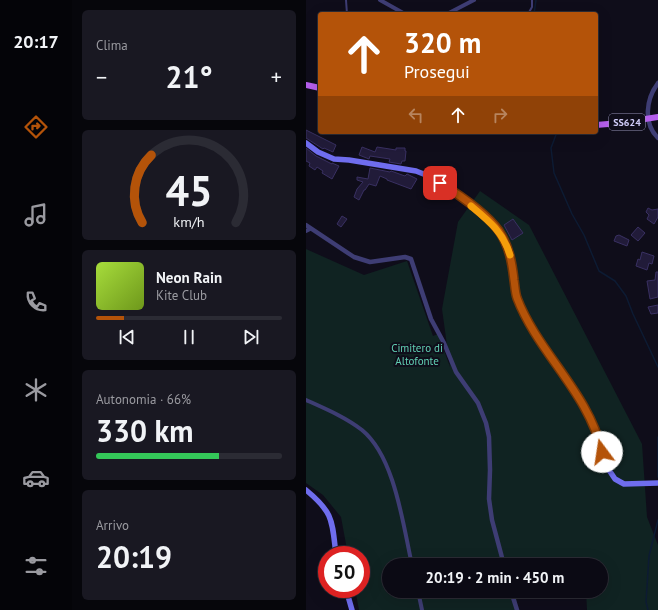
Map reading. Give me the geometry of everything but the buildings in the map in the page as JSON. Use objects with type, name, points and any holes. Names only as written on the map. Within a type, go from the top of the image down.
[{"type":"main road","points":[[306,85],[318,88]]},
{"type":"main road","name":"SS624","points":[[598,125],[658,117]]},
{"type":"main road","points":[[306,143],[326,156],[334,159],[350,160],[416,171],[431,177],[462,198],[498,229],[507,244],[511,258],[516,295],[523,312],[547,353],[593,422],[608,470],[615,479],[624,484],[658,483]]},
{"type":"main road","points":[[306,490],[320,501],[328,512],[332,520],[335,546]]},
{"type":"main road","points":[[349,598],[352,610]]},
{"type":"street","points":[[380,0],[401,12]]},
{"type":"street","points":[[451,12],[474,0]]},
{"type":"street","points":[[658,83],[652,92],[648,112],[650,125],[658,138]]},
{"type":"street","points":[[306,225],[308,230],[334,242],[354,257],[370,262],[405,256],[411,259],[431,319],[444,343],[456,372],[478,403],[486,423],[490,470],[489,499],[492,520],[502,558]]},
{"type":"street","points":[[306,400],[340,415],[363,431],[385,460],[391,475],[410,558]]},
{"type":"street","points":[[419,598],[422,610]]},
{"type":"street","points":[[513,598],[517,610]]},
{"type":"lane","points":[[346,0],[347,12]]},
{"type":"lane","points":[[529,12],[532,7],[532,0]]},
{"type":"green space","name":"Cimitero di Altofonte","points":[[480,191],[529,225],[642,444],[647,517],[658,545],[658,610],[587,610],[586,598],[608,598],[608,558],[382,558],[382,598],[516,598],[517,610],[359,610],[357,598],[370,598],[370,546],[346,546],[341,517],[323,495],[306,483],[306,249],[364,275],[407,261],[433,336],[438,334],[450,367],[442,309],[458,222]]},
{"type":"waterway","points":[[534,12],[536,0]]},
{"type":"waterway","points":[[556,134],[551,148],[554,173],[572,214],[584,235],[599,271],[615,281],[626,296],[658,367]]},
{"type":"waterway","points":[[658,437],[658,477]]},
{"type":"waterway","points":[[648,610],[646,602],[649,556],[658,520]]},
{"type":"slow traffic","points":[[471,206],[498,229],[507,244],[510,255]]},
{"type":"route","points":[[440,183],[462,198],[498,229],[507,244],[511,258],[516,295],[523,312],[593,422],[602,452]]}]
